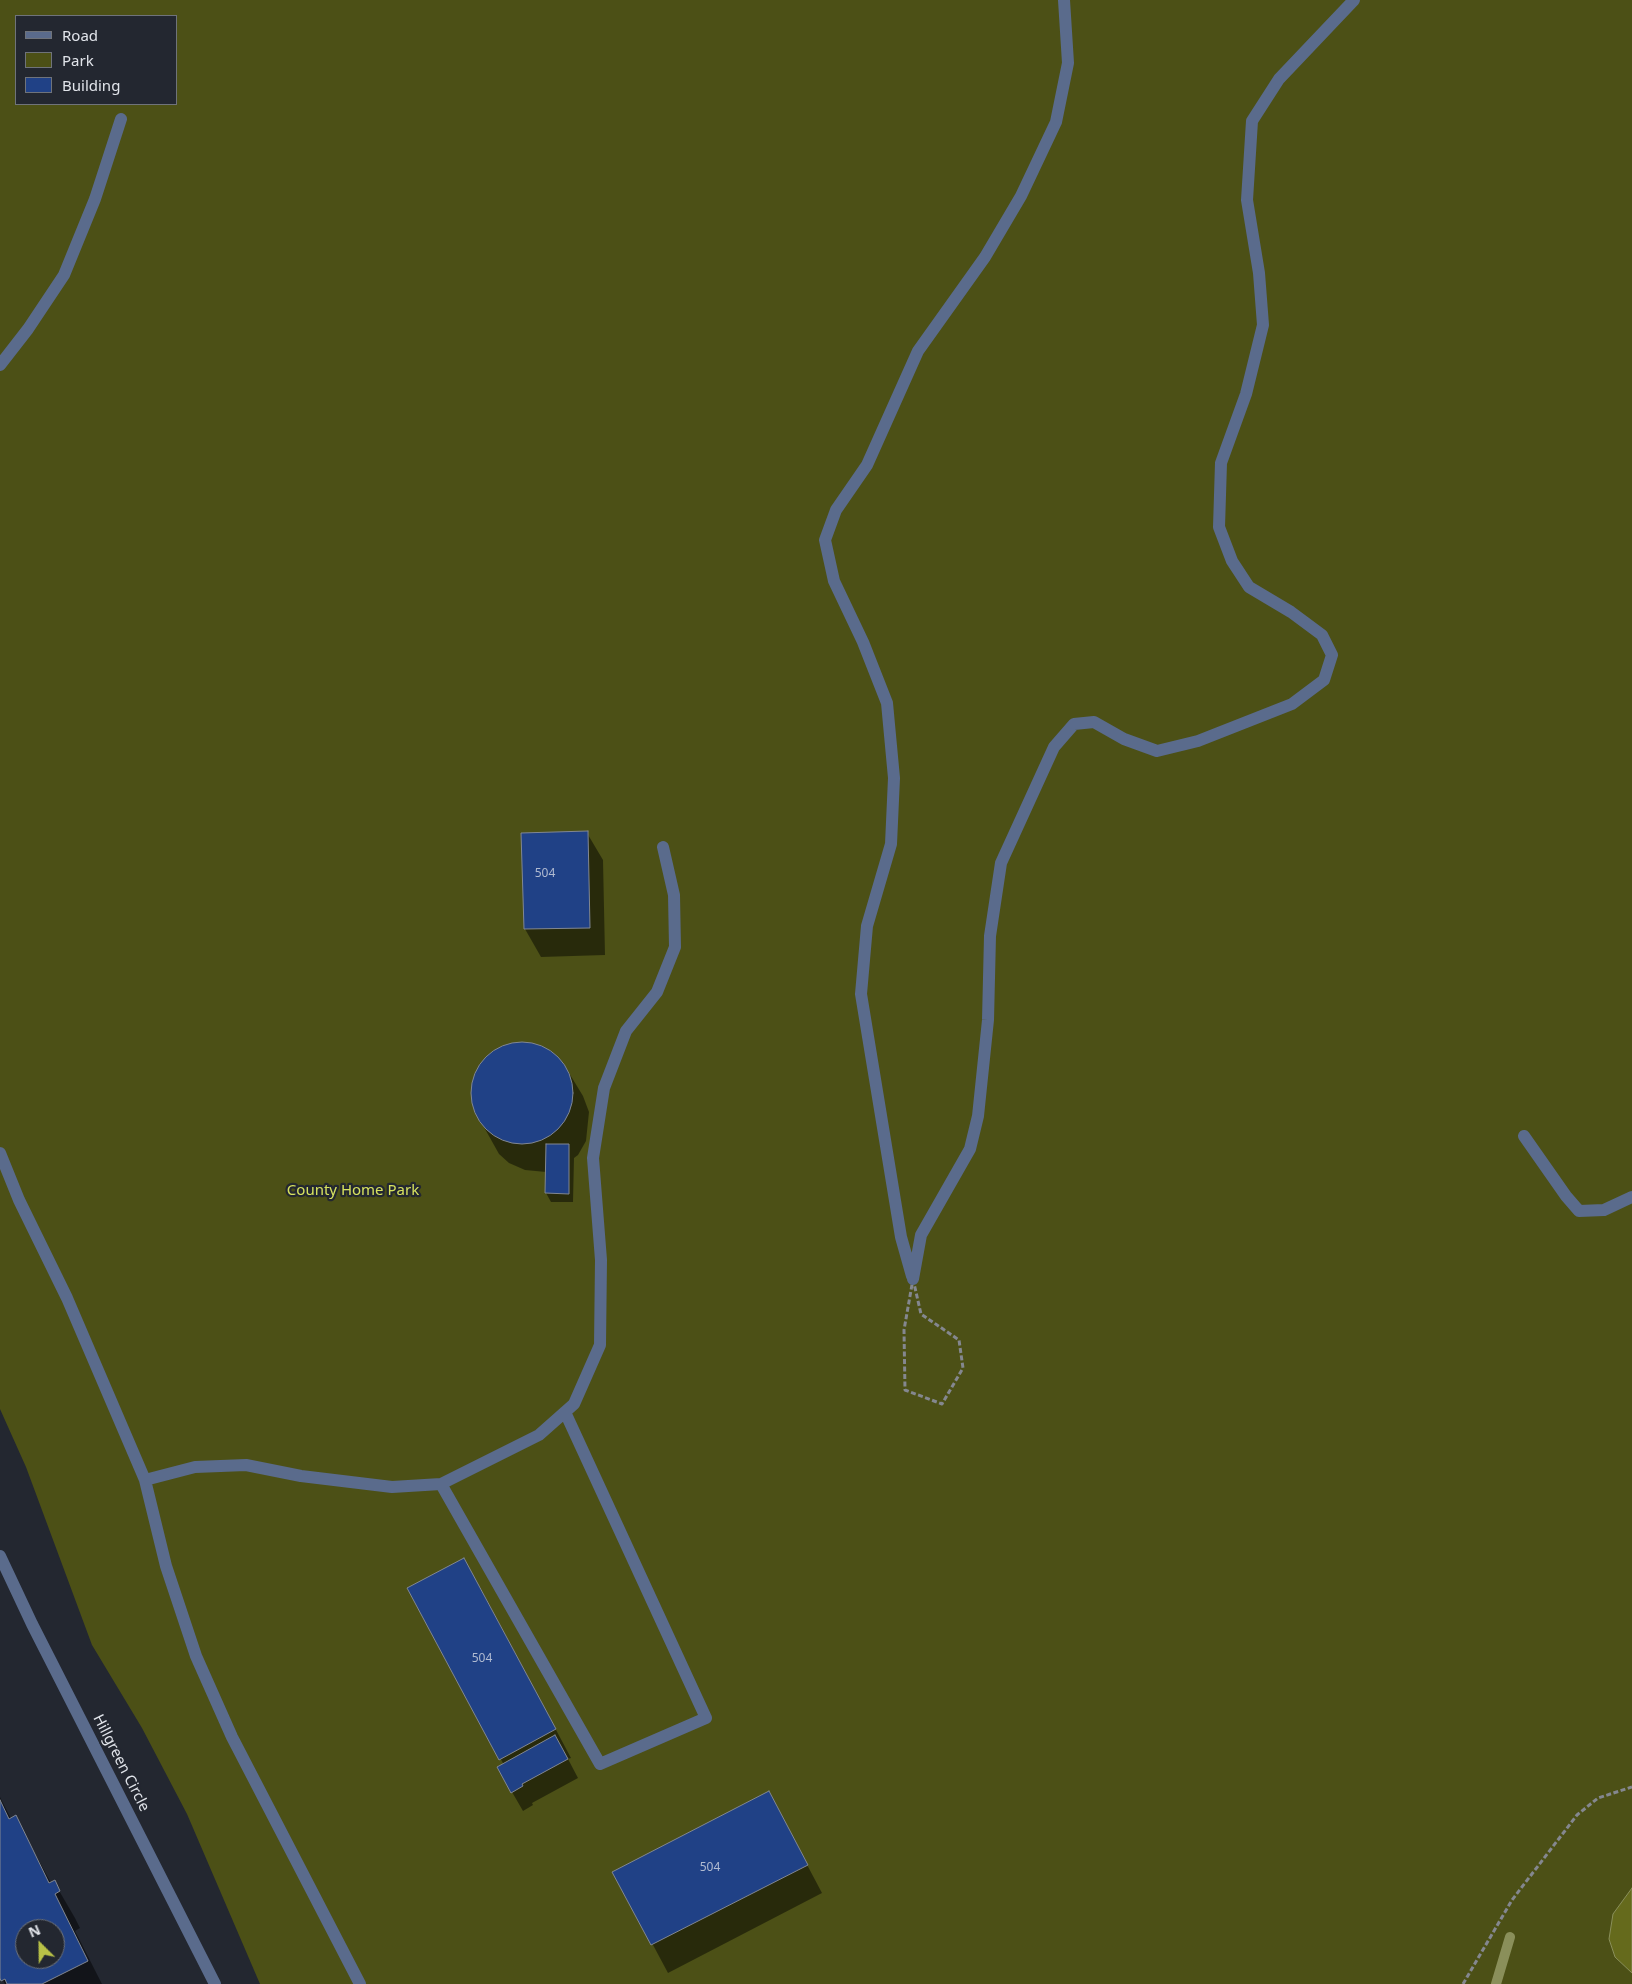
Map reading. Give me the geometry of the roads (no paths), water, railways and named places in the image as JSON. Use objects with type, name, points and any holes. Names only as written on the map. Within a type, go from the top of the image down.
[{"type":"street","points":[[1064,0],[1068,63],[1056,122],[1021,196],[985,257],[918,350],[867,465],[836,510],[825,540],[834,581],[864,642],[887,703],[894,778],[891,844],[867,926],[861,994],[901,1237],[913,1279],[920,1235],[970,1150],[979,1106],[988,1020],[990,936],[1001,863],[1054,747],[1074,724],[1094,722],[1124,739],[1157,751],[1198,741],[1292,704],[1324,680],[1332,655],[1322,635],[1291,612],[1249,587],[1232,561],[1220,527],[1221,463],[1246,394],[1263,325],[1258,273],[1247,200],[1252,121],[1279,79],[1354,0]]},
{"type":"street","points":[[0,365],[28,329],[64,275],[95,199],[121,120]]},
{"type":"street","points":[[145,1480],[195,1467],[246,1465],[301,1476],[392,1487],[441,1484],[539,1435],[574,1404],[600,1345],[601,1260],[593,1158],[604,1088],[626,1031],[657,992],[675,947],[674,895],[663,847]]},
{"type":"street","points":[[1524,1136],[1566,1196],[1579,1211],[1604,1210],[1632,1197]]},
{"type":"street","points":[[0,1153],[19,1200],[67,1298],[145,1480],[166,1566],[196,1656],[232,1736],[360,1984]]},
{"type":"street","points":[[441,1484],[600,1764],[706,1718],[565,1412]]},
{"type":"street","name":"Hillgreen Circle","points":[[0,1556],[36,1633],[215,1984]]},
{"type":"waterway","points":[[1496,1984],[1510,1937]]},
{"type":"park label","name":"County Home Park","points":[[353,1191]]}]
